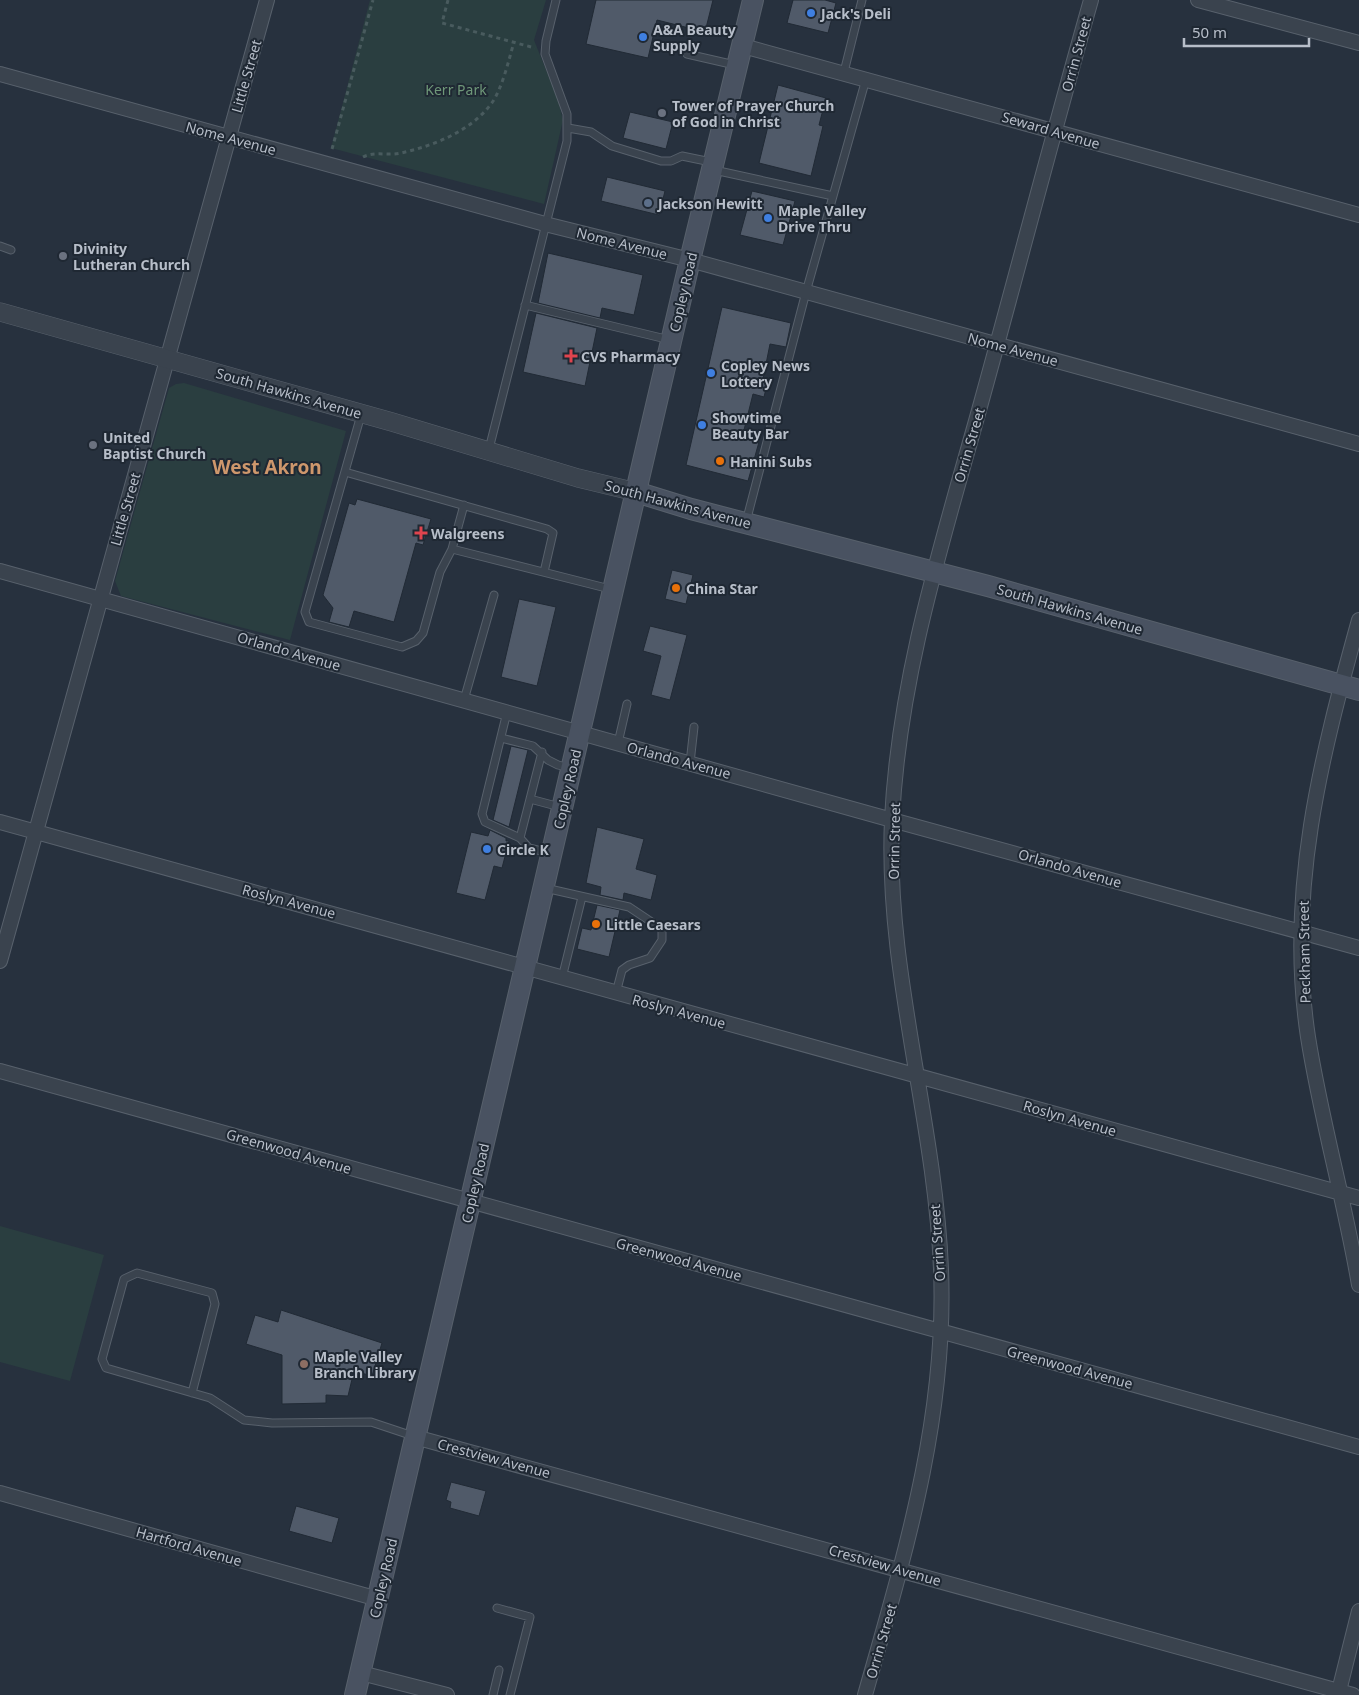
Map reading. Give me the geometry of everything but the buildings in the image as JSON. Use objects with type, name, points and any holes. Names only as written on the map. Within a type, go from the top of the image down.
[{"type":"main road","name":"Copley Road","points":[[355,1695],[671,340],[753,0]]},
{"type":"main road","name":"South Hawkins Avenue","points":[[636,492],[1350,687]]},
{"type":"street","name":"Little Street","points":[[0,961],[267,0]]},
{"type":"street","name":"Orrin Street","points":[[865,1695],[901,1571],[930,1443],[941,1331],[941,1271],[938,1230],[898,944],[892,879],[892,820],[897,759],[910,668],[934,573],[1091,0]]},
{"type":"street","points":[[1198,0],[1359,44]]},
{"type":"street","name":"Seward Avenue","points":[[742,46],[866,78],[1359,215]]},
{"type":"street","name":"Nome Avenue","points":[[0,74],[545,224],[690,260],[1359,444]]},
{"type":"street","name":"South Hawkins Avenue","points":[[0,312],[636,492]]},
{"type":"street","name":"Orlando Avenue","points":[[0,571],[892,820],[1301,930],[1359,948]]},
{"type":"street","name":"Peckham Street","points":[[1359,620],[1350,687],[1314,795],[1305,860],[1301,930],[1308,1036],[1359,1285]]},
{"type":"street","name":"Roslyn Avenue","points":[[0,822],[1359,1198]]},
{"type":"street","name":"Greenwood Avenue","points":[[0,1071],[1359,1448]]},
{"type":"street","name":"Crestview Avenue","points":[[416,1437],[1339,1693],[1353,1695]]},
{"type":"street","name":"Hartford Avenue","points":[[0,1493],[378,1599]]},
{"type":"street","points":[[1339,1693],[1359,1611]]},
{"type":"street","points":[[360,1673],[447,1695]]},
{"type":"lane","points":[[488,451],[565,149],[568,128],[564,106],[549,68],[545,50],[556,0]]},
{"type":"lane","points":[[844,72],[859,0]]},
{"type":"lane","points":[[686,54],[738,66]]},
{"type":"lane","points":[[746,523],[806,292],[866,78]]},
{"type":"lane","points":[[568,128],[591,132],[612,146],[661,161],[672,161],[682,156],[713,166],[833,196]]},
{"type":"lane","points":[[0,246],[11,250]]},
{"type":"lane","points":[[525,305],[671,340]]},
{"type":"lane","points":[[362,413],[305,612],[309,622],[402,647],[416,641],[424,633],[440,572],[452,549],[464,505]]},
{"type":"lane","points":[[345,472],[553,532],[544,572]]},
{"type":"lane","points":[[452,549],[613,590]]},
{"type":"lane","points":[[464,700],[494,595]]},
{"type":"lane","points":[[618,743],[627,704]]},
{"type":"lane","points":[[507,712],[482,814],[485,822],[520,838],[529,848],[552,854]]},
{"type":"lane","points":[[690,763],[694,727]]},
{"type":"lane","points":[[501,738],[533,746],[558,765],[572,769]]},
{"type":"lane","points":[[520,838],[542,752]]},
{"type":"lane","points":[[530,799],[563,808]]},
{"type":"lane","points":[[544,888],[629,907],[662,929],[662,940],[650,958],[629,965],[622,970],[616,993]]},
{"type":"lane","points":[[562,978],[582,896]]},
{"type":"lane","points":[[192,1393],[215,1304],[212,1293],[137,1273],[124,1278],[102,1359],[106,1368],[192,1393],[210,1398],[244,1420],[272,1423],[371,1422],[416,1437]]},
{"type":"lane","points":[[497,1608],[530,1617],[510,1695]]},
{"type":"lane","points":[[492,1695],[499,1670]]},
{"type":"path","points":[[332,149],[372,0]]},
{"type":"path","points":[[448,0],[442,23],[545,50]]},
{"type":"path","points":[[363,157],[369,154],[398,154],[435,144],[472,122],[492,103],[514,42]]},
{"type":"green space","name":"Kerr Park","points":[[370,0],[546,0],[534,40],[558,100],[563,120],[544,204],[331,148]]},
{"type":"green space","points":[[184,383],[346,431],[290,640],[121,596],[115,581],[169,388],[176,384]]},
{"type":"green space","points":[[0,1226],[104,1255],[70,1381],[0,1362]]},
{"type":"place","name":"Jack's Deli","points":[[811,13]]},
{"type":"place","name":"A&A Beauty Supply","points":[[643,37]]},
{"type":"place","name":"Tower of Prayer Church of God in Christ","points":[[662,113]]},
{"type":"place","name":"Jackson Hewitt","points":[[648,203]]},
{"type":"place","name":"Maple Valley Drive Thru","points":[[768,218]]},
{"type":"place","name":"Divinity Lutheran Church","points":[[63,256]]},
{"type":"place","name":"CVS Pharmacy","points":[[571,356]]},
{"type":"place","name":"Copley News Lottery","points":[[711,373]]},
{"type":"place","name":"Showtime Beauty Bar","points":[[702,425]]},
{"type":"place","name":"United Baptist Church","points":[[93,445]]},
{"type":"place","name":"Hanini Subs","points":[[720,461]]},
{"type":"place","name":"Walgreens","points":[[421,533]]},
{"type":"place","name":"China Star","points":[[676,588]]},
{"type":"place","name":"Circle K","points":[[487,849]]},
{"type":"place","name":"Little Caesars","points":[[596,924]]},
{"type":"place","name":"Maple Valley Branch Library","points":[[304,1364]]},
{"type":"district","name":"West Akron","points":[[267,467]]}]
